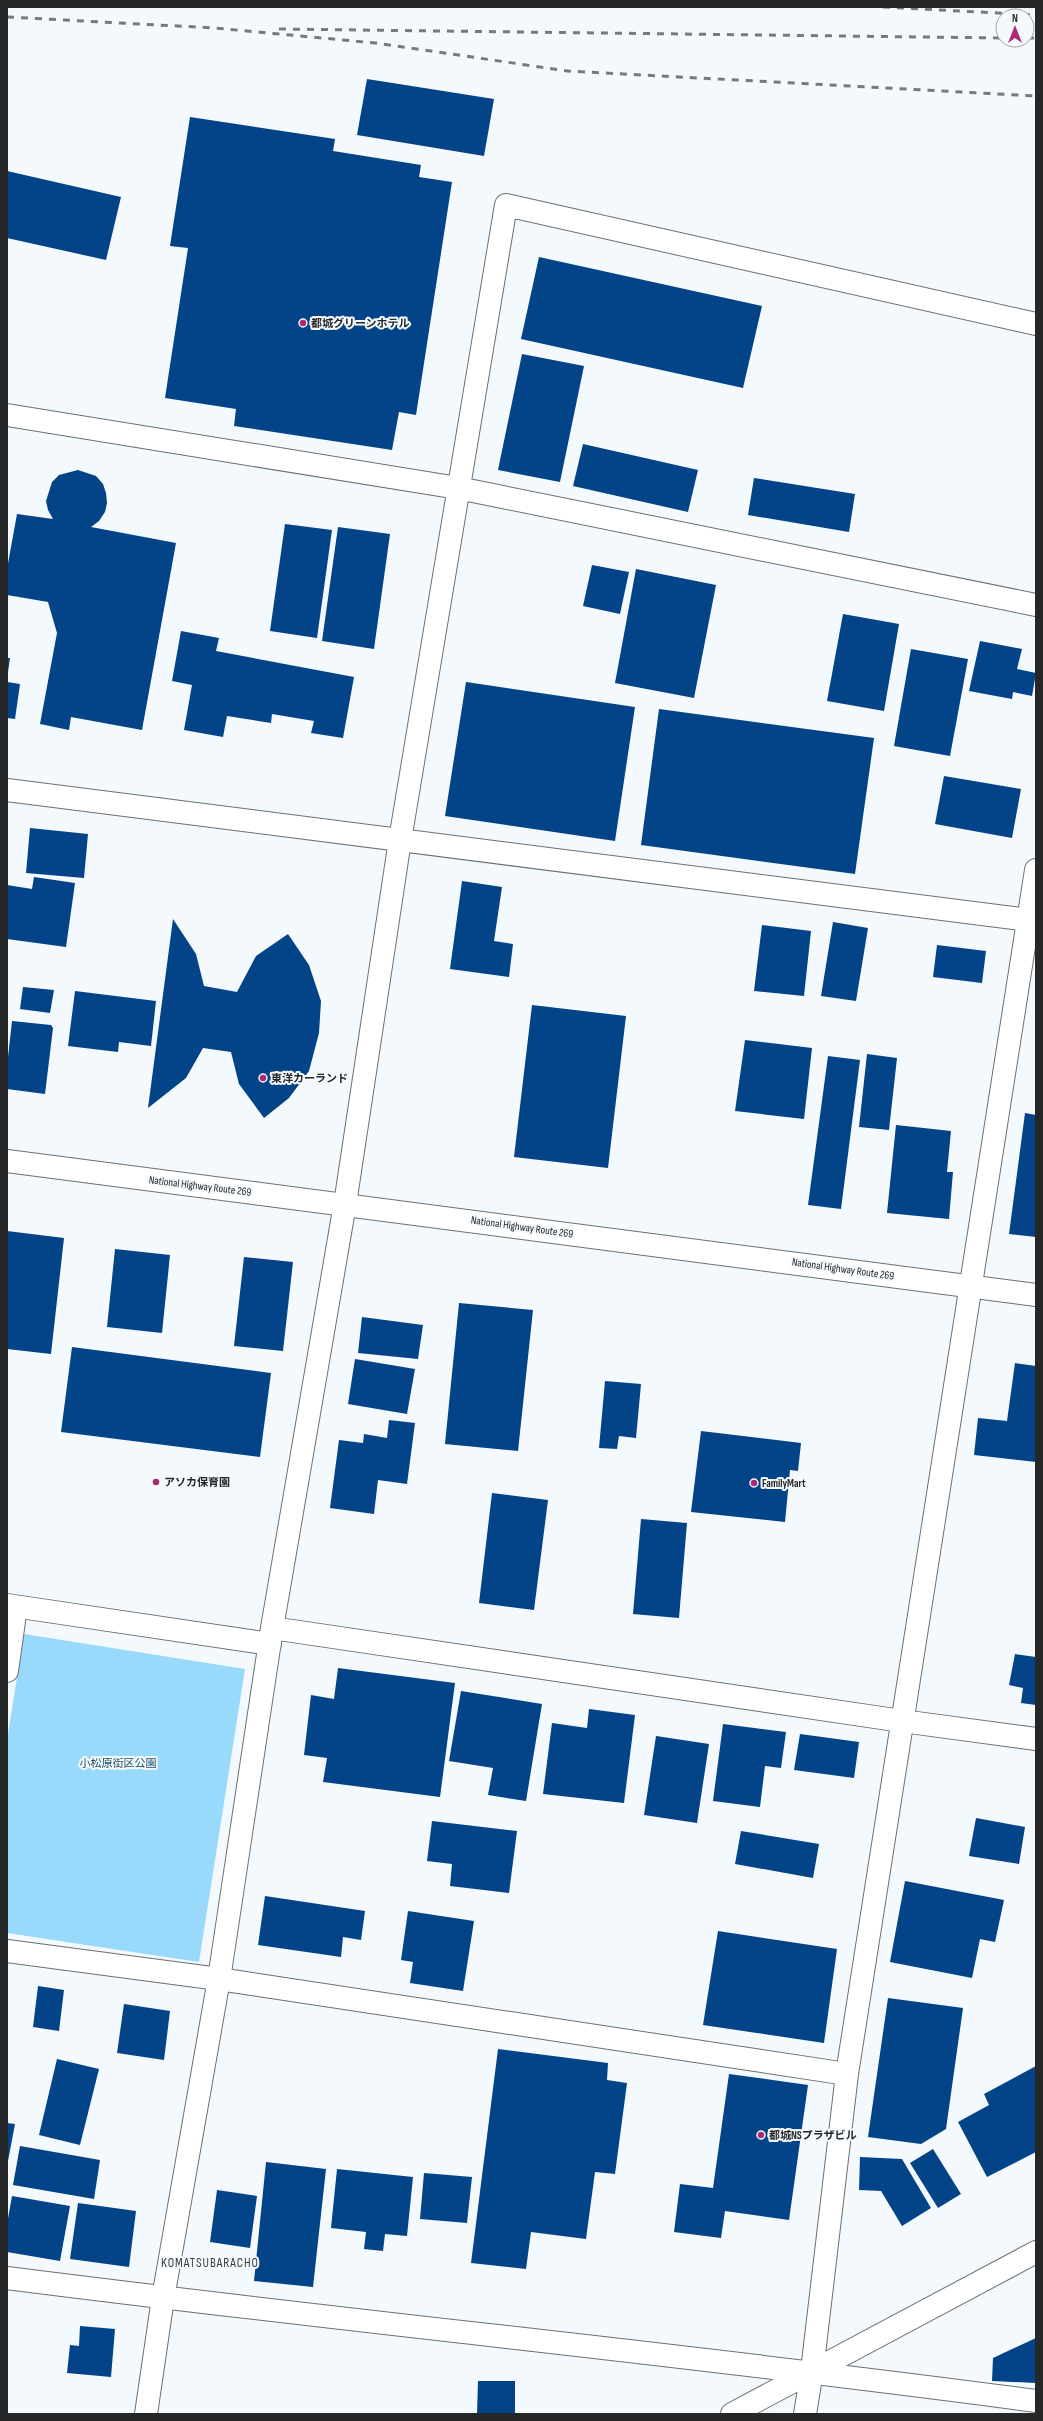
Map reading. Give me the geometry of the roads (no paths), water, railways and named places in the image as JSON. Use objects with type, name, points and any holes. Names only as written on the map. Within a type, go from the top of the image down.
[{"type":"main road","points":[[146,2414],[163,2298],[219,1979],[271,1636],[345,1204],[400,840],[506,205],[1036,324]]},
{"type":"main road","points":[[7,415],[458,488],[1036,605]]},
{"type":"main road","points":[[7,790],[1032,921]]},
{"type":"main road","points":[[805,2414],[812,2371],[847,2074],[971,1286],[1032,921],[1036,870]]},
{"type":"main road","name":"National Highway Route 269","points":[[7,1161],[1036,1295]]},
{"type":"main road","points":[[7,1671],[12,1606],[271,1636],[1036,1738]]},
{"type":"main road","points":[[7,1951],[219,1979],[847,2074]]},
{"type":"main road","points":[[732,2414],[1036,2252]]},
{"type":"main road","points":[[7,2278],[163,2298],[812,2371],[1036,2401]]},
{"type":"railway","points":[[883,7],[1036,15]]},
{"type":"railway","points":[[7,17],[215,28],[375,43],[568,71],[1036,96]]},
{"type":"railway","points":[[279,29],[995,38]]},
{"type":"place","name":"都城グリーンホテル","points":[[303,323]]},
{"type":"place","name":"東洋カーランド","points":[[263,1078]]},
{"type":"place","name":"アソカ保育園","points":[[156,1482]]},
{"type":"place","name":"FamilyMart","points":[[754,1483]]},
{"type":"place","name":"都城NSプラザビル","points":[[761,2135]]},
{"type":"district","name":"KOMATSUBARACHO","points":[[210,2263]]},
{"type":"park label","name":"小松原街区公園","points":[[118,1763]]}]
